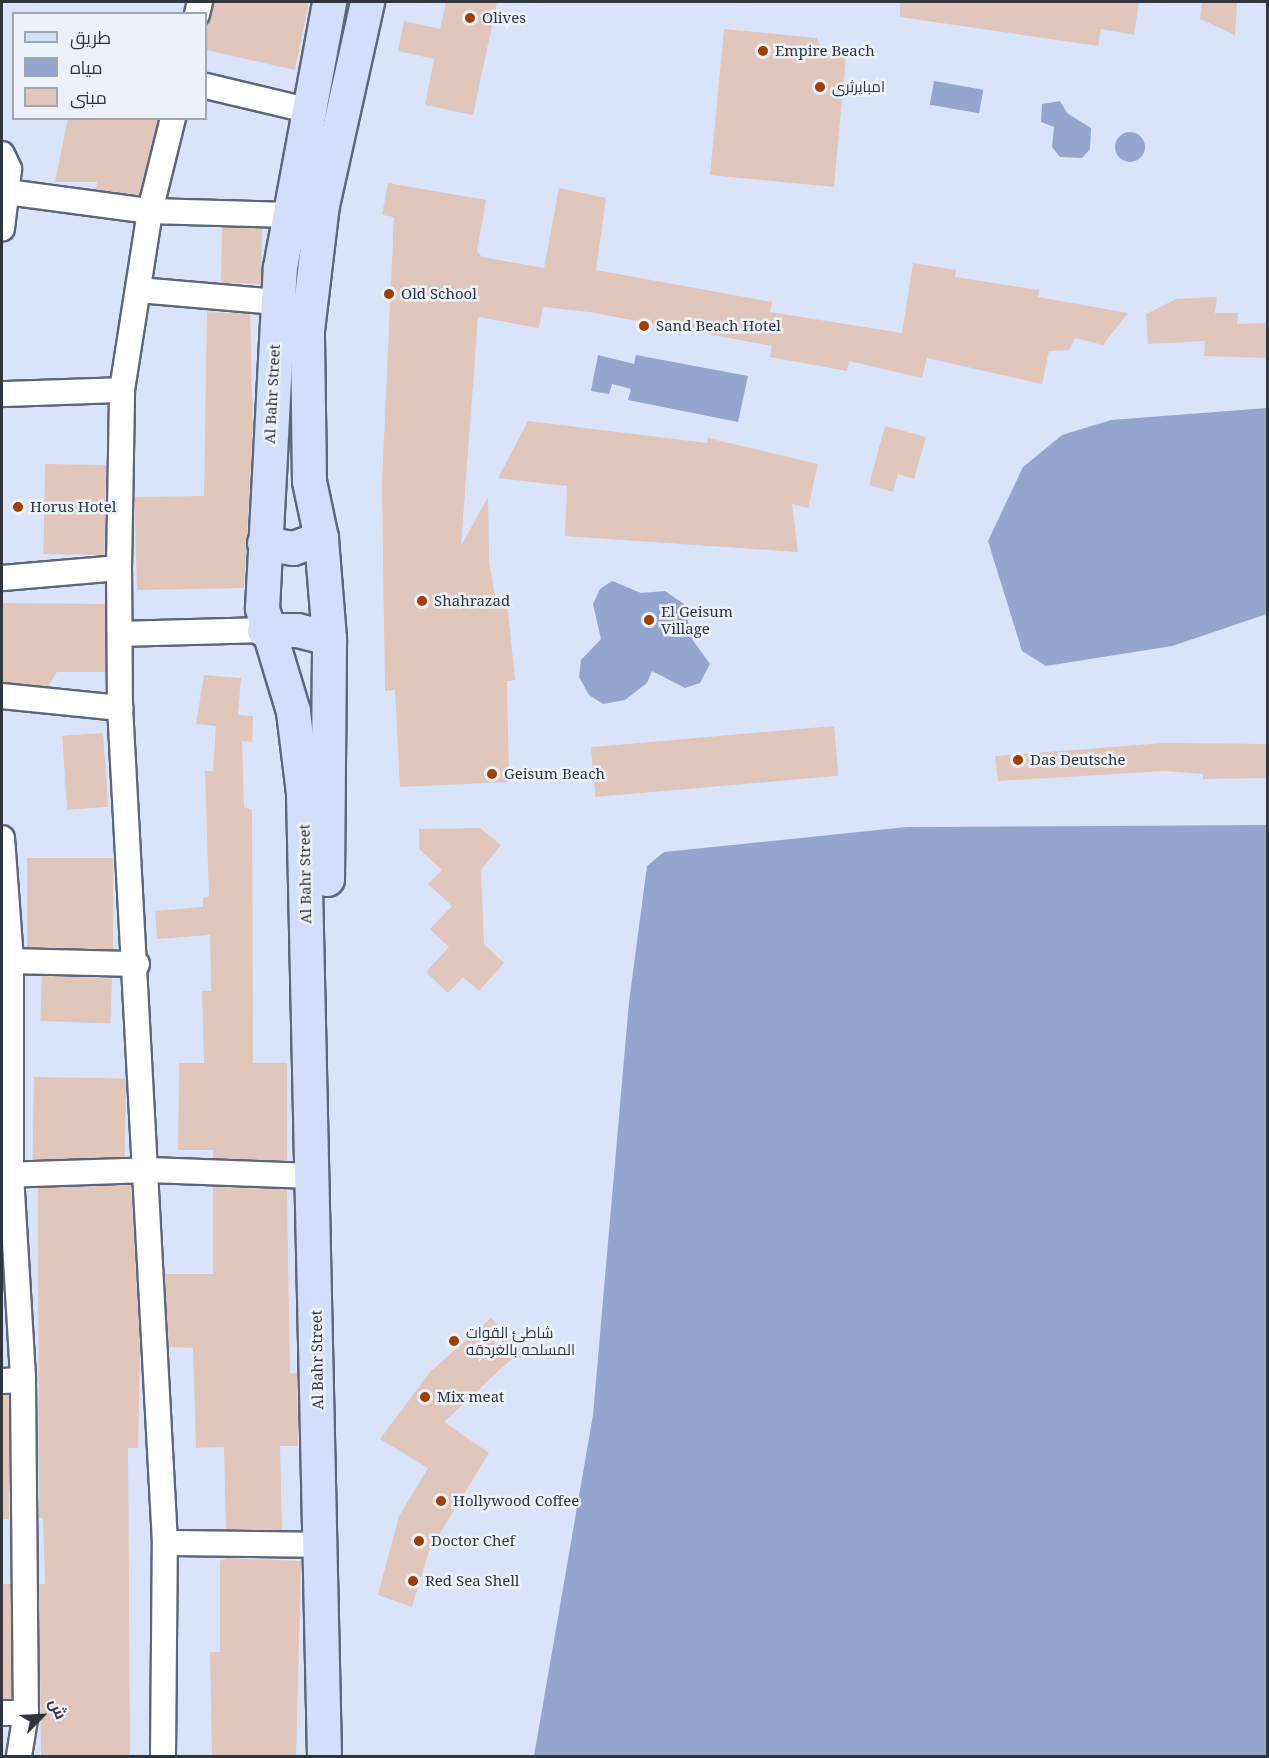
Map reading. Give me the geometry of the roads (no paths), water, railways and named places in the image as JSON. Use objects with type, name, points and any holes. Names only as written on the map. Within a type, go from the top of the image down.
[{"type":"main road","name":"Al Bahr Street","points":[[324,1756],[303,793],[293,711],[264,630],[264,543],[276,302],[307,110],[329,2]]},
{"type":"main road","name":"Al Bahr Street","points":[[344,1756],[328,1058],[329,638],[321,538],[309,481],[307,330],[322,205],[367,2]]},
{"type":"main road","points":[[264,543],[293,548],[321,538]]},
{"type":"main road","points":[[264,630],[297,630],[329,638]]},
{"type":"street","points":[[207,86],[307,110]]},
{"type":"street","points":[[163,1756],[165,1543],[149,1170],[120,708],[119,568],[122,390],[150,211],[173,120]]},
{"type":"street","points":[[2,154],[9,170],[2,228]]},
{"type":"street","points":[[7,192],[150,211],[289,215]]},
{"type":"street","points":[[139,290],[276,302]]},
{"type":"street","points":[[2,394],[122,390]]},
{"type":"street","points":[[2,578],[119,568]]},
{"type":"street","points":[[120,634],[264,630]]},
{"type":"street","points":[[2,696],[120,708]]},
{"type":"street","points":[[2,838],[11,961],[6,1175],[26,1713],[19,1756]]},
{"type":"street","points":[[11,961],[137,964]]},
{"type":"street","points":[[6,1175],[149,1170],[312,1176]]},
{"type":"street","points":[[165,1543],[321,1545]]},
{"type":"street","points":[[2,1713],[26,1713]]},
{"type":"water","points":[[934,81],[983,90],[979,113],[930,105]]},
{"type":"water","points":[[1060,101],[1067,113],[1091,128],[1090,149],[1082,158],[1060,157],[1052,147],[1054,127],[1041,122],[1042,104]]},
{"type":"water","points":[[1130,132],[1141,136],[1145,147],[1141,158],[1130,162],[1119,158],[1115,147],[1119,136]]},
{"type":"water","points":[[598,355],[634,364],[636,355],[748,376],[738,422],[628,400],[631,389],[612,384],[609,394],[591,391]]},
{"type":"water","points":[[1267,408],[1267,614],[1172,646],[1046,666],[1022,651],[988,541],[1023,467],[1062,435],[1111,420]]},
{"type":"water","points":[[612,581],[641,593],[665,591],[684,604],[692,639],[710,664],[700,683],[685,688],[652,671],[647,683],[625,700],[603,704],[589,695],[579,677],[581,660],[601,639],[593,604],[600,589]]},
{"type":"water","points":[[1267,825],[1267,1756],[534,1756],[593,1415],[629,1002],[647,866],[664,852],[907,827]]},
{"type":"place","name":"Olives","points":[[470,18]]},
{"type":"place","name":"Empire Beach","points":[[763,51]]},
{"type":"place","name":"امبايرثرى","points":[[820,87]]},
{"type":"place","name":"Old School","points":[[389,294]]},
{"type":"place","name":"Sand Beach Hotel","points":[[644,326]]},
{"type":"place","name":"Horus Hotel","points":[[18,507]]},
{"type":"place","name":"Shahrazad","points":[[422,601]]},
{"type":"place","name":"El Geisum Village","points":[[649,620]]},
{"type":"place","name":"Das Deutsche","points":[[1018,760]]},
{"type":"place","name":"Geisum Beach","points":[[492,774]]},
{"type":"place","name":"شاطئ القوات المسلحه بالغردقه","points":[[454,1341]]},
{"type":"place","name":"Mix meat","points":[[425,1397]]},
{"type":"place","name":"Hollywood Coffee","points":[[441,1501]]},
{"type":"place","name":"Doctor Chef","points":[[419,1541]]},
{"type":"place","name":"Red Sea Shell","points":[[413,1581]]}]
